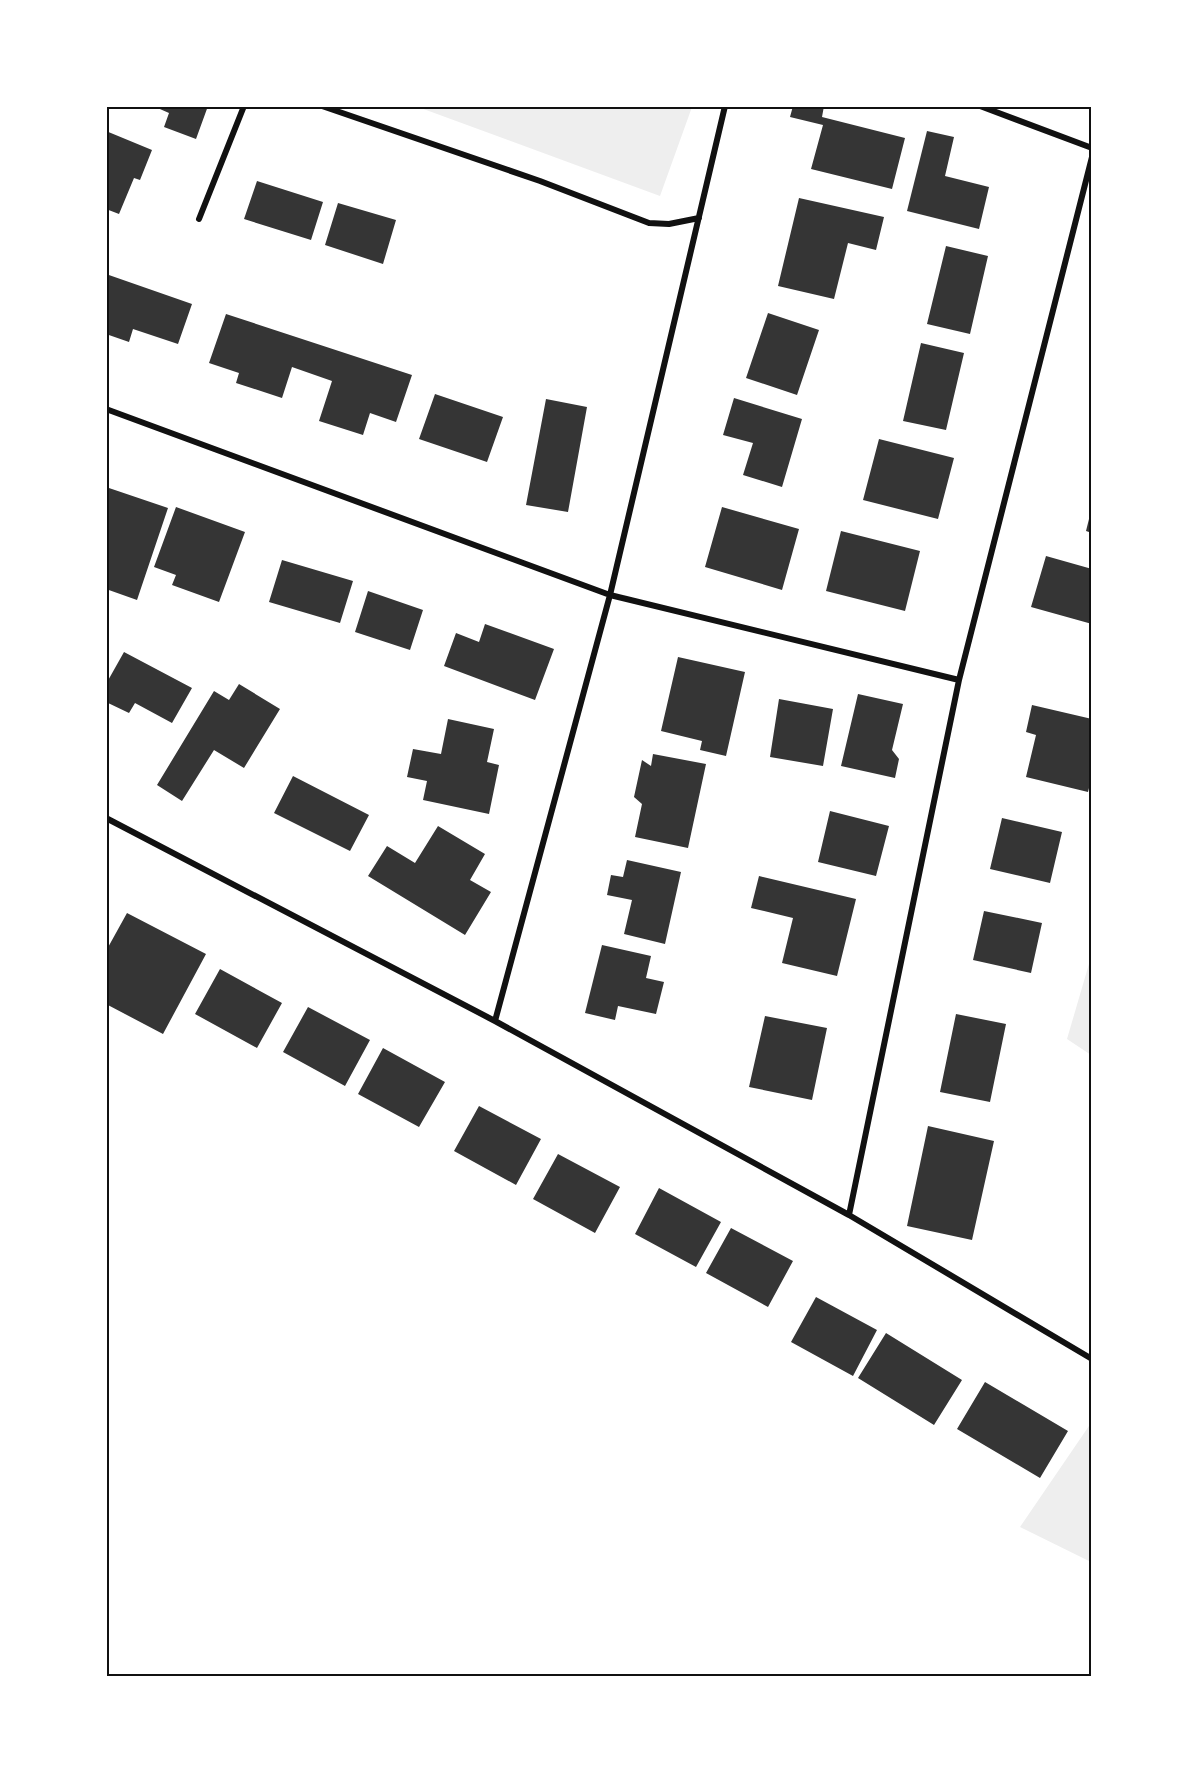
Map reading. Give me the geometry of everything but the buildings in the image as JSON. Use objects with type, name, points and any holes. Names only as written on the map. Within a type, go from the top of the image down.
[{"type":"street","points":[[199,219],[244,106]]},
{"type":"street","points":[[322,106],[540,182],[649,223],[669,224],[699,218]]},
{"type":"street","points":[[495,1022],[610,596],[725,106]]},
{"type":"street","points":[[980,106],[1092,148]]},
{"type":"street","points":[[849,1215],[959,680],[1092,157]]},
{"type":"street","points":[[106,409],[610,596],[959,680]]},
{"type":"street","points":[[106,818],[495,1022],[849,1215],[1092,1359]]},
{"type":"shaded area","points":[[418,107],[692,107],[660,196]]},
{"type":"shaded area","points":[[1091,957],[1091,1055],[1067,1039]]},
{"type":"shaded area","points":[[1091,1423],[1091,1562],[1020,1527]]}]
